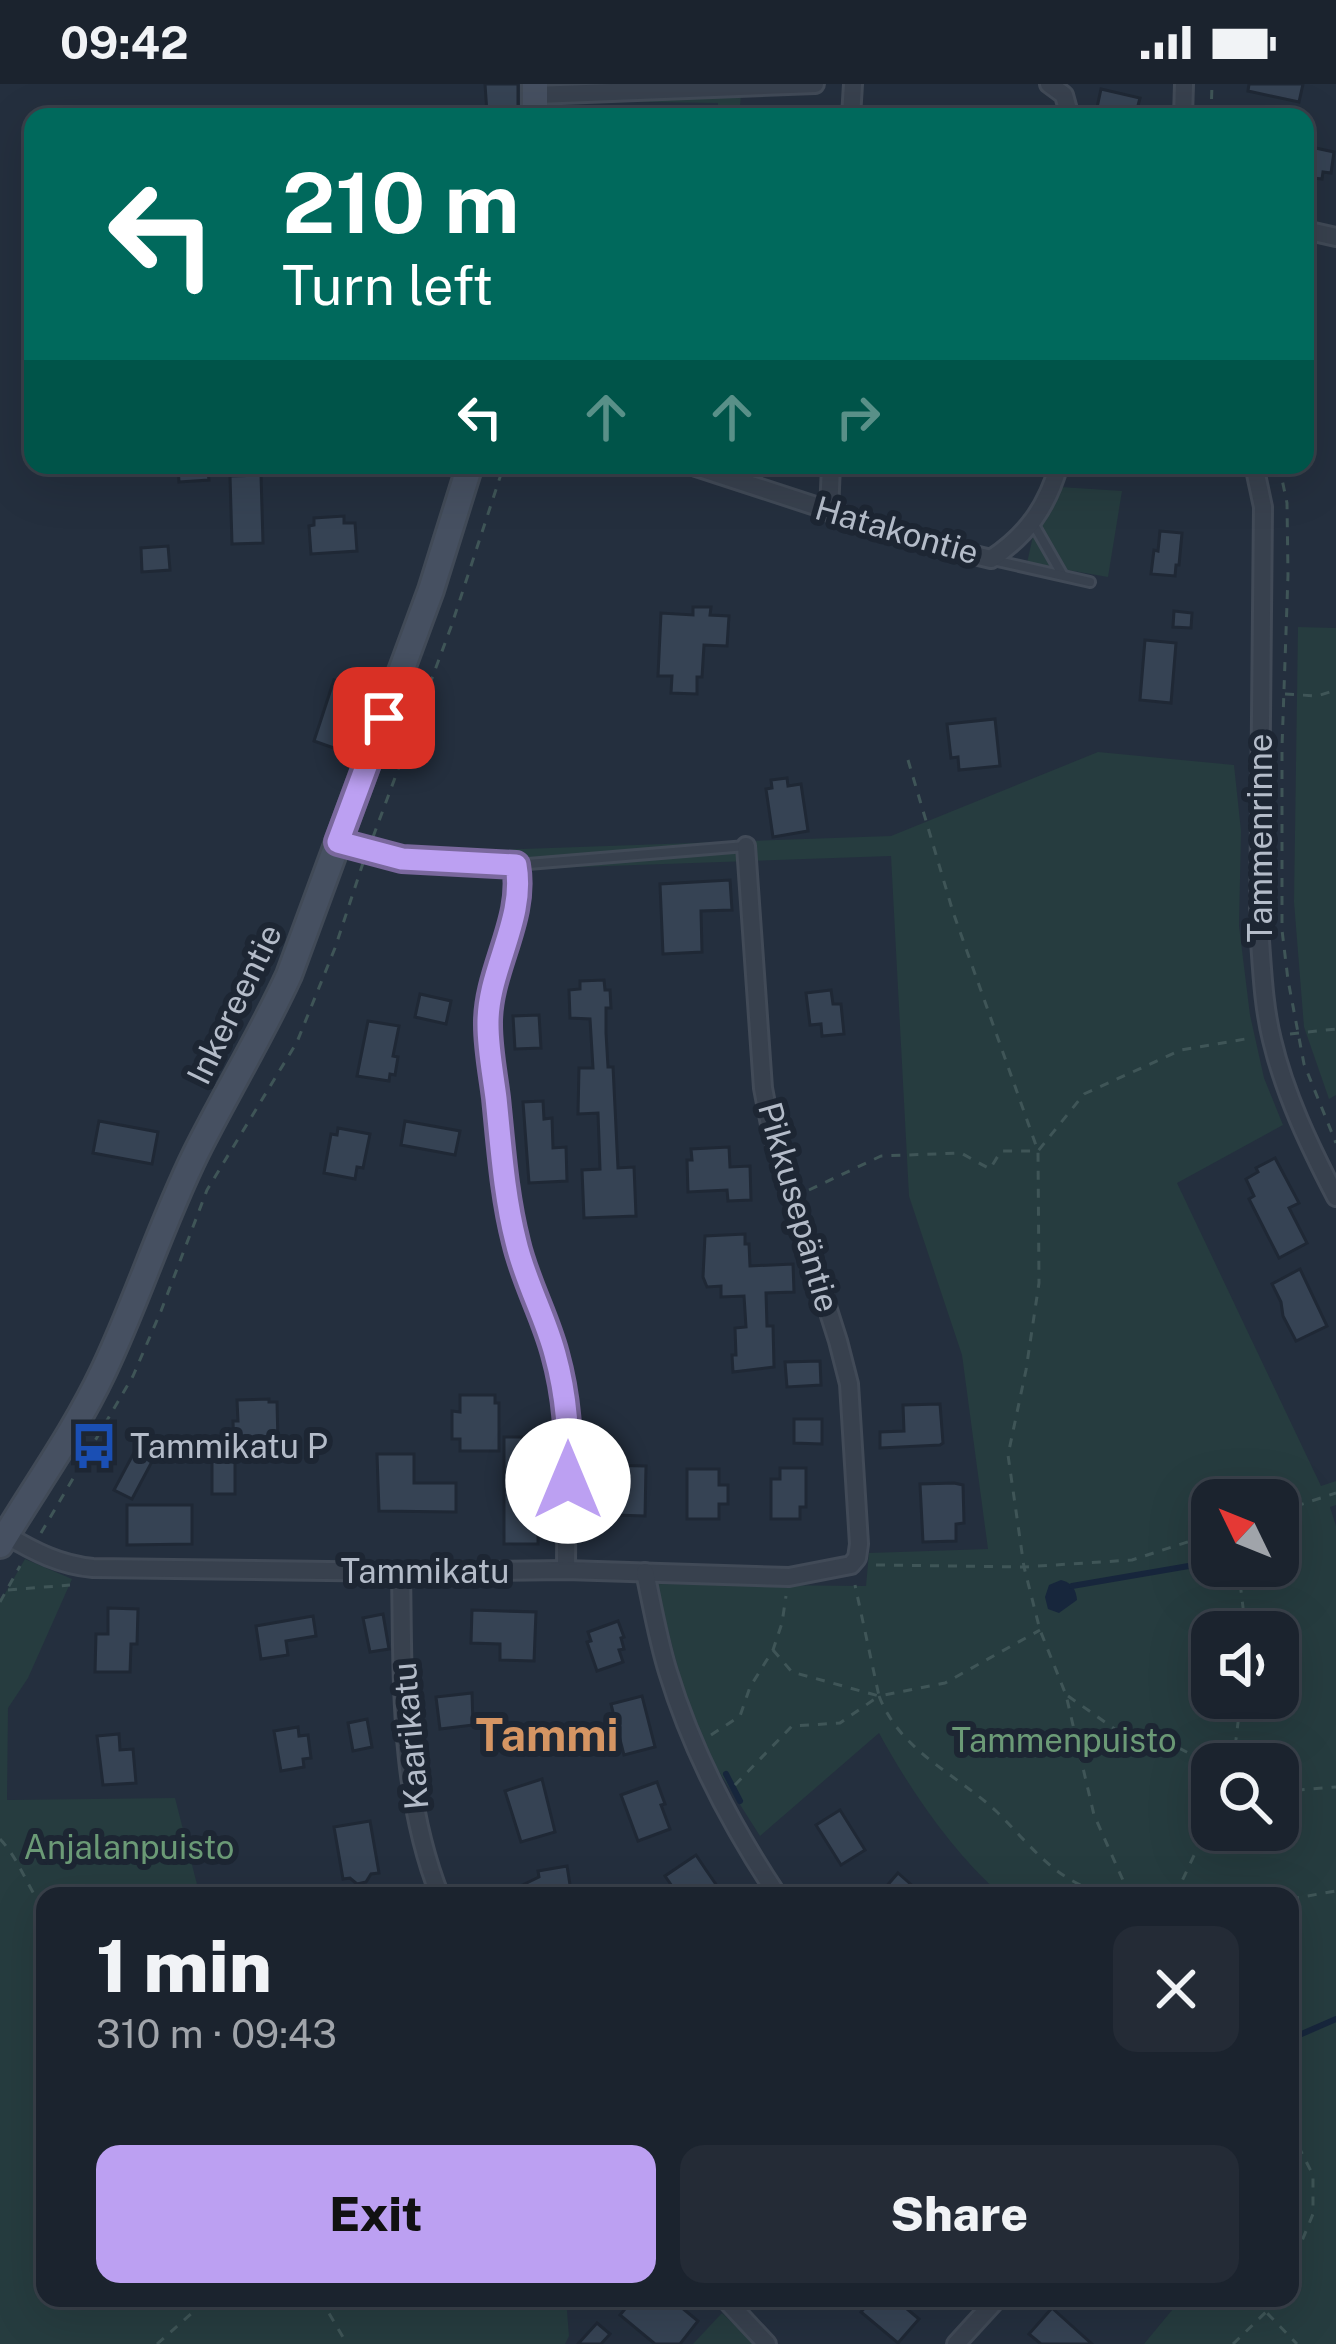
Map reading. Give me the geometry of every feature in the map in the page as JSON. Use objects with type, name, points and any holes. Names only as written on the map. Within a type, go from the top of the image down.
[{"type":"street","points":[[536,99],[814,84]]},
{"type":"street","points":[[1049,84],[1064,95],[1068,108]]},
{"type":"street","name":"Inkereentie","points":[[3,1540],[101,1376],[195,1156],[289,975],[431,590],[467,474]]},
{"type":"street","name":"Hatakontie","points":[[717,474],[991,560],[1033,524],[1056,474]]},
{"type":"street","points":[[829,512],[831,474]]},
{"type":"street","name":"Tammenrinne","points":[[1256,474],[1263,507],[1264,571],[1259,927],[1270,1035],[1295,1111],[1336,1197]]},
{"type":"street","name":"Pikkusepäntie","points":[[746,846],[771,1130],[848,1384],[860,1544],[851,1565]]},
{"type":"street","points":[[516,865],[520,884],[491,991],[488,1025],[515,1238],[554,1351],[567,1412],[566,1570]]},
{"type":"street","name":"Tammikatu","points":[[3,1540],[71,1566],[93,1568],[566,1570],[789,1577],[851,1565]]},
{"type":"street","name":"Kaarikatu","points":[[401,1572],[406,1745],[416,1811],[437,1887]]},
{"type":"street","points":[[645,1572],[667,1670],[694,1743],[741,1838],[772,1887]]},
{"type":"street","points":[[732,2307],[767,2344]]},
{"type":"street","points":[[956,2344],[990,2307]]},
{"type":"lane","points":[[1033,524],[1063,576]]},
{"type":"lane","points":[[991,560],[1090,582]]},
{"type":"lane","points":[[338,842],[402,859],[516,865],[746,846]]},
{"type":"path","points":[[1281,474],[1287,502],[1288,575],[1282,930],[1304,1064],[1336,1143]]},
{"type":"path","points":[[1284,694],[1317,696],[1336,690]]},
{"type":"path","points":[[908,760],[953,912],[1038,1151],[1039,1283],[1008,1455],[1024,1567],[1040,1630],[1066,1695],[1094,1815],[1125,1887]]},
{"type":"path","points":[[1038,1151],[1084,1094],[1181,1050],[1336,1029]]},
{"type":"path","points":[[793,1198],[881,1156],[961,1153],[990,1168],[1001,1151],[1038,1151]]},
{"type":"path","points":[[1299,1505],[1336,1493]]},
{"type":"path","points":[[1087,1887],[1032,1851],[995,1811],[912,1747],[886,1715],[851,1565],[1024,1567],[1132,1560],[1191,1541]]},
{"type":"path","points":[[694,1743],[740,1716],[782,1623],[789,1577]]},
{"type":"path","points":[[721,1800],[792,1726],[840,1723],[879,1696],[945,1683],[1040,1630]]},
{"type":"path","points":[[772,1650],[792,1672],[879,1696]]},
{"type":"path","points":[[1066,1695],[1129,1739],[1171,1744],[1191,1754]]},
{"type":"path","points":[[1299,1790],[1336,1787]]},
{"type":"path","points":[[0,1839],[17,1859],[36,1899]]},
{"type":"path","points":[[1178,1887],[1195,1851]]},
{"type":"path","points":[[1299,1897],[1336,1891]]},
{"type":"path","points":[[1299,2148],[1313,2175],[1313,2214],[1299,2248]]},
{"type":"path","points":[[157,2344],[199,2307]]},
{"type":"path","points":[[325,2307],[347,2344]]},
{"type":"path","points":[[1261,2307],[1298,2344]]},
{"type":"path","points":[[1232,2344],[1269,2307]]},
{"type":"green space","points":[[576,84],[742,84],[740,108],[718,108],[718,103],[579,101]]},
{"type":"green space","points":[[1061,487],[1122,491],[1108,577],[1027,563],[1033,536]]},
{"type":"green space","points":[[1298,627],[1336,628],[1336,1095],[1329,1099],[1304,1027],[1294,902]]},
{"type":"green space","name":"Tammenpuisto","points":[[1098,752],[1234,765],[1241,831],[1239,926],[1250,1015],[1264,1078],[1283,1125],[1177,1183],[1321,1486],[1336,1481],[1336,1505],[1330,1507],[1336,1526],[1336,2344],[1144,2344],[1175,2307],[1299,2307],[1299,1887],[993,1887],[934,1820],[879,1733],[760,1836],[711,1759],[684,1691],[656,1584],[866,1586],[869,1553],[988,1549],[962,1355],[909,1196],[891,856],[410,873],[377,863],[382,843],[412,853],[891,836]]},
{"type":"green space","name":"Anjalanpuisto","points":[[25,1559],[72,1579],[28,1678],[8,1708],[7,1800],[175,1798],[198,1887],[36,1887],[36,2307],[567,2307],[569,2336],[565,2344],[0,2344],[0,1602]]},
{"type":"green space","points":[[722,2313],[755,2344],[693,2344]]},
{"type":"water","points":[[1061,1580],[1073,1587],[1077,1600],[1059,1613],[1048,1609],[1045,1597],[1049,1585]]},
{"type":"building","points":[[485,84],[518,84],[518,108],[487,108]]},
{"type":"building","points":[[1249,84],[1303,84],[1299,102],[1248,91]]},
{"type":"building","points":[[1101,89],[1140,98],[1137,108],[1097,108]]},
{"type":"building","points":[[1314,148],[1334,152],[1331,173],[1323,172],[1322,179],[1314,178]]},
{"type":"building","points":[[179,474],[208,474],[209,480],[179,482]]},
{"type":"building","points":[[261,475],[263,543],[232,544],[230,476]]},
{"type":"building","points":[[344,516],[344,523],[355,523],[357,551],[311,554],[309,526],[314,525],[314,518]]},
{"type":"building","points":[[1160,531],[1182,533],[1175,576],[1151,574]]},
{"type":"building","points":[[168,546],[170,570],[142,572],[141,548]]},
{"type":"building","points":[[693,607],[711,607],[710,615],[729,616],[727,646],[704,645],[697,694],[671,693],[672,676],[658,676],[661,613],[693,615]]},
{"type":"building","points":[[1174,611],[1192,613],[1191,628],[1173,627]]},
{"type":"building","points":[[1145,640],[1176,643],[1171,703],[1140,700]]},
{"type":"building","points":[[334,680],[366,691],[345,752],[314,741]]},
{"type":"building","points":[[995,719],[1000,766],[959,770],[958,757],[951,758],[947,724]]},
{"type":"building","points":[[787,778],[788,786],[801,784],[808,831],[773,837],[766,789],[772,788],[771,780]]},
{"type":"building","points":[[730,880],[732,910],[701,911],[702,952],[663,954],[660,884]]},
{"type":"building","points":[[604,980],[605,990],[610,990],[606,1033],[608,1067],[613,1067],[618,1168],[634,1167],[636,1216],[584,1218],[582,1170],[600,1169],[598,1113],[578,1114],[579,1068],[593,1068],[590,1019],[570,1018],[569,990],[580,989],[580,981]]},
{"type":"building","points":[[831,990],[833,1004],[841,1004],[844,1034],[822,1036],[821,1024],[810,1025],[806,993]]},
{"type":"building","points":[[420,994],[451,1001],[446,1024],[415,1017]]},
{"type":"building","points":[[539,1015],[541,1048],[515,1049],[513,1016]]},
{"type":"building","points":[[368,1021],[399,1026],[395,1075],[390,1074],[389,1081],[357,1076]]},
{"type":"building","points":[[543,1101],[544,1119],[552,1118],[553,1148],[566,1147],[567,1181],[529,1183],[523,1102]]},
{"type":"building","points":[[99,1121],[158,1132],[152,1164],[93,1153]]},
{"type":"building","points":[[405,1121],[460,1131],[455,1155],[401,1145]]},
{"type":"building","points":[[338,1128],[370,1134],[363,1168],[357,1167],[355,1179],[324,1173],[331,1134],[337,1135]]},
{"type":"building","points":[[729,1147],[730,1167],[750,1166],[751,1200],[728,1201],[727,1190],[688,1192],[691,1149]]},
{"type":"building","points":[[1275,1158],[1299,1203],[1289,1208],[1307,1243],[1279,1258],[1249,1199],[1254,1196],[1246,1179]]},
{"type":"building","points":[[745,1234],[750,1266],[793,1264],[794,1292],[766,1293],[774,1367],[733,1372],[735,1328],[746,1327],[744,1296],[721,1297],[721,1286],[707,1287],[703,1277],[705,1236]]},
{"type":"building","points":[[1300,1269],[1327,1326],[1296,1341],[1272,1284]]},
{"type":"building","points":[[820,1361],[821,1385],[787,1387],[785,1362]]},
{"type":"building","points":[[460,1395],[495,1395],[499,1451],[460,1451],[460,1439],[452,1439],[452,1411],[460,1412]]},
{"type":"building","points":[[237,1400],[277,1402],[278,1443],[270,1444],[270,1450],[234,1451]]},
{"type":"building","points":[[940,1404],[943,1443],[880,1448],[880,1432],[904,1431],[903,1405]]},
{"type":"building","points":[[794,1419],[822,1419],[822,1444],[794,1443]]},
{"type":"building","points":[[504,1437],[539,1437],[538,1544],[504,1544]]},
{"type":"building","points":[[137,1447],[155,1456],[132,1499],[114,1490]]},
{"type":"building","points":[[377,1454],[414,1454],[414,1483],[456,1483],[456,1512],[379,1511]]},
{"type":"building","points":[[212,1461],[235,1461],[235,1494],[212,1494]]},
{"type":"building","points":[[598,1465],[646,1466],[645,1516],[615,1515],[616,1496],[597,1496]]},
{"type":"building","points":[[780,1468],[806,1468],[806,1507],[800,1507],[800,1519],[771,1519],[771,1479],[780,1479]]},
{"type":"building","points":[[687,1469],[719,1469],[719,1485],[728,1485],[728,1504],[719,1504],[719,1519],[687,1519]]},
{"type":"building","points":[[920,1484],[963,1485],[964,1523],[956,1524],[956,1541],[923,1542]]},
{"type":"building","points":[[127,1505],[192,1505],[192,1544],[127,1545]]},
{"type":"building","points":[[108,1608],[138,1609],[130,1672],[95,1672],[96,1634],[108,1634]]},
{"type":"building","points":[[472,1610],[536,1612],[534,1661],[500,1660],[500,1644],[471,1643]]},
{"type":"building","points":[[383,1614],[389,1649],[370,1652],[363,1618]]},
{"type":"building","points":[[313,1616],[316,1636],[286,1641],[288,1655],[261,1659],[256,1626]]},
{"type":"building","points":[[618,1621],[624,1637],[624,1649],[619,1650],[623,1662],[597,1671],[588,1632]]},
{"type":"building","points":[[472,1693],[473,1725],[440,1729],[436,1697]]},
{"type":"building","points":[[642,1696],[655,1747],[624,1755],[611,1704]]},
{"type":"building","points":[[367,1719],[372,1747],[353,1751],[348,1723]]},
{"type":"building","points":[[298,1727],[299,1736],[308,1735],[311,1758],[303,1759],[304,1767],[281,1771],[274,1731]]},
{"type":"building","points":[[119,1734],[120,1750],[133,1749],[136,1783],[103,1785],[97,1736]]},
{"type":"building","points":[[542,1779],[555,1832],[521,1842],[505,1791]]},
{"type":"building","points":[[657,1782],[670,1829],[638,1841],[621,1795]]},
{"type":"building","points":[[840,1810],[865,1850],[841,1865],[816,1825]]},
{"type":"building","points":[[370,1821],[379,1873],[357,1884],[343,1879],[334,1827]]},
{"type":"building","points":[[696,1855],[718,1887],[673,1887],[665,1876]]},
{"type":"building","points":[[567,1866],[570,1887],[518,1887],[539,1877],[538,1871]]},
{"type":"building","points":[[898,1873],[914,1887],[886,1887]]},
{"type":"building","points":[[627,2307],[681,2307],[698,2321],[680,2344],[655,2344],[620,2315]]},
{"type":"building","points":[[865,2307],[905,2307],[919,2319],[898,2343],[861,2312]]},
{"type":"building","points":[[1052,2308],[1092,2344],[1041,2344],[1029,2334]]},
{"type":"building","points":[[597,2323],[610,2334],[601,2344],[578,2344]]},
{"type":"waterway","points":[[1072,1586],[1191,1566]]},
{"type":"waterway","points":[[726,1774],[740,1801]]},
{"type":"waterway","points":[[1299,2035],[1336,2019]]},
{"type":"place","name":"Tammikatu P","points":[[94,1446]]},
{"type":"district","name":"Tammi","points":[[547,1734]]},
{"type":"route","points":[[384,718],[338,842],[402,859],[516,865],[520,884],[491,991],[488,1025],[515,1238],[563,1388],[568,1481]]}]
